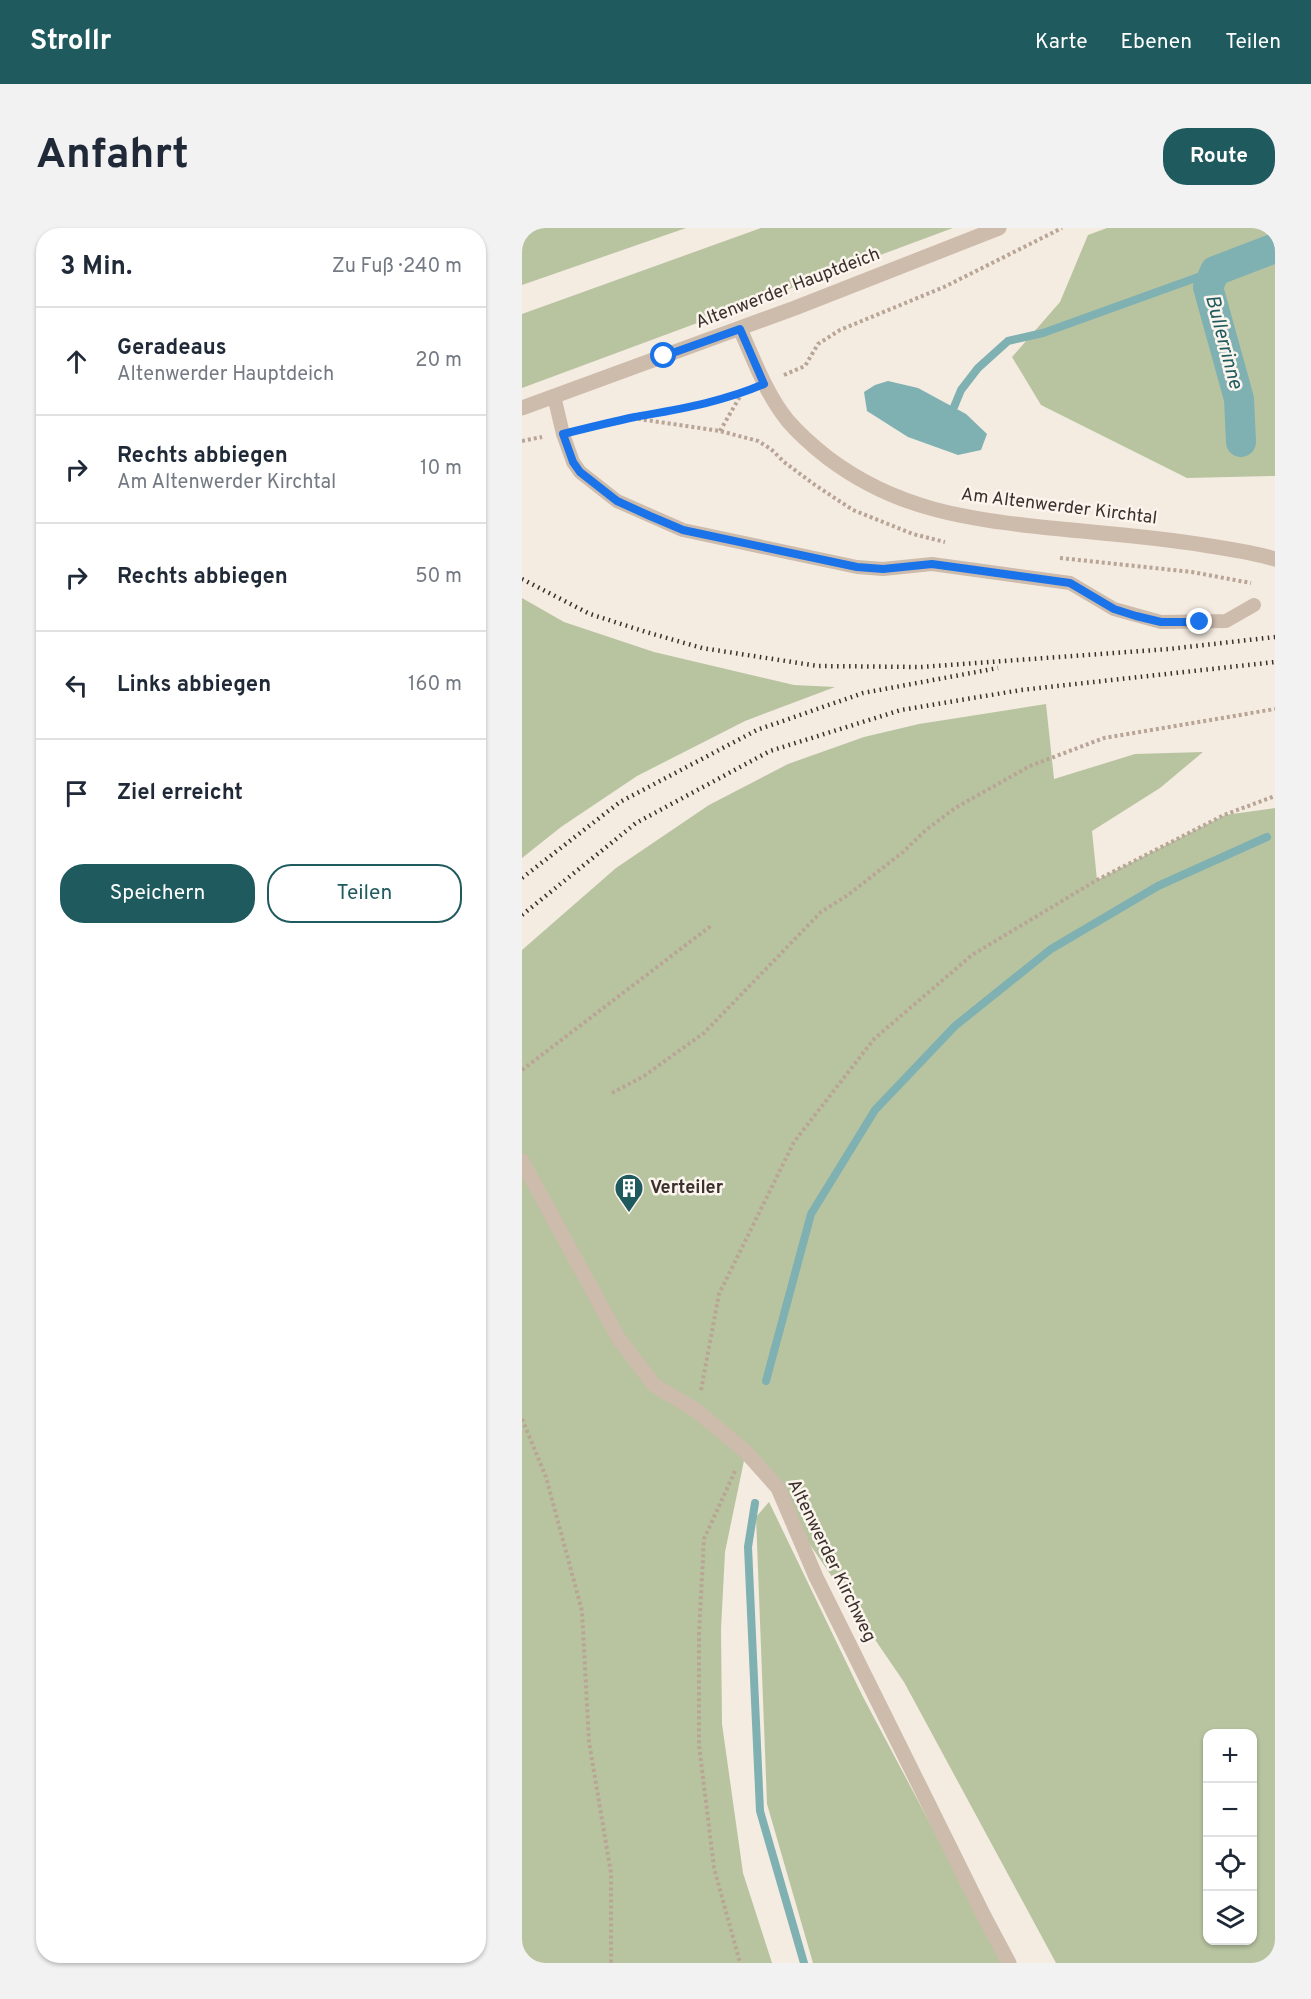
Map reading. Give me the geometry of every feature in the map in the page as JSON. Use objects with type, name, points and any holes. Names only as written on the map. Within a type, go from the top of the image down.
[{"type":"street","name":"Altenwerder Hauptdeich","points":[[522,408],[740,329],[999,228]]},
{"type":"street","name":"Am Altenwerder Kirchtal","points":[[740,329],[764,384],[788,421],[804,438],[841,467],[874,487],[898,498],[939,512],[983,520],[1176,541],[1244,551],[1275,559]]},
{"type":"street","name":"Altenwerder Kirchweg","points":[[522,1161],[619,1340],[654,1385],[697,1411],[746,1450],[778,1488],[816,1578],[1009,1963]]},
{"type":"lane","points":[[554,396],[563,434],[573,462],[580,472],[617,501],[683,530],[857,567],[883,569],[932,564],[1070,583],[1114,609],[1161,622],[1226,621],[1254,605]]},
{"type":"path","points":[[522,441],[705,404],[742,393],[805,366],[818,344],[840,330],[944,288],[1062,228]]},
{"type":"path","points":[[720,431],[742,393]]},
{"type":"path","points":[[612,1093],[644,1076],[704,1033],[821,912],[848,895],[955,808],[1030,766],[1104,738],[1275,709]]},
{"type":"path","points":[[697,1411],[718,1294],[794,1142],[874,1039],[972,955],[1097,880],[1224,815],[1275,796]]},
{"type":"path","points":[[522,1070],[712,925]]},
{"type":"path","points":[[522,1419],[546,1477],[582,1611],[590,1742],[611,1873],[611,1963]]},
{"type":"path","points":[[740,1963],[714,1868],[699,1745],[699,1634],[704,1539],[746,1450]]},
{"type":"green space","points":[[522,228],[686,228],[522,285]]},
{"type":"green space","points":[[761,228],[953,228],[522,388],[522,314]]},
{"type":"green space","points":[[1107,228],[1275,228],[1275,476],[1187,478],[1041,405],[1012,357],[1060,302],[1088,235]]},
{"type":"green space","points":[[522,598],[564,622],[654,652],[794,685],[835,687],[745,721],[637,776],[561,827],[522,858]]},
{"type":"green space","points":[[1046,704],[1054,779],[1135,754],[1203,752],[1160,788],[1092,831],[1097,880],[1225,815],[1275,808],[1275,1963],[1056,1963],[904,1682],[746,1451],[725,1552],[721,1629],[722,1724],[743,1873],[772,1963],[522,1963],[522,950],[616,868],[709,805],[788,764],[864,737],[919,724]]},
{"type":"green space","points":[[769,1502],[862,1695],[1004,1963],[813,1963],[767,1804],[756,1517]]},
{"type":"water","points":[[888,381],[918,388],[966,414],[987,434],[981,450],[958,455],[908,437],[867,411],[864,392]]},
{"type":"waterway","name":"Bullerrinne","points":[[1241,442],[1239,399],[1208,287],[1215,271],[1275,248]]},
{"type":"waterway","points":[[954,407],[961,390],[978,368],[1008,341],[1043,333],[1215,271]]},
{"type":"waterway","points":[[766,1381],[811,1214],[875,1110],[955,1026],[1051,949],[1158,886],[1267,837]]},
{"type":"waterway","points":[[755,1503],[748,1547],[760,1811],[804,1963]]},
{"type":"railway","points":[[522,579],[590,614],[646,632],[702,648],[818,666],[921,667],[1169,649],[1275,637]]},
{"type":"railway","points":[[522,915],[636,823],[770,751],[901,710],[1021,690],[1275,662]]},
{"type":"railway","points":[[522,878],[620,802],[757,730],[863,693],[998,668]]},
{"type":"place","name":"Verteiler","points":[[629,1214]]},
{"type":"route","points":[[664,356],[740,329],[764,384],[705,404],[563,434],[573,462],[580,472],[617,501],[683,530],[857,567],[883,569],[932,564],[1070,583],[1114,609],[1136,616],[1161,622],[1200,622]]}]
